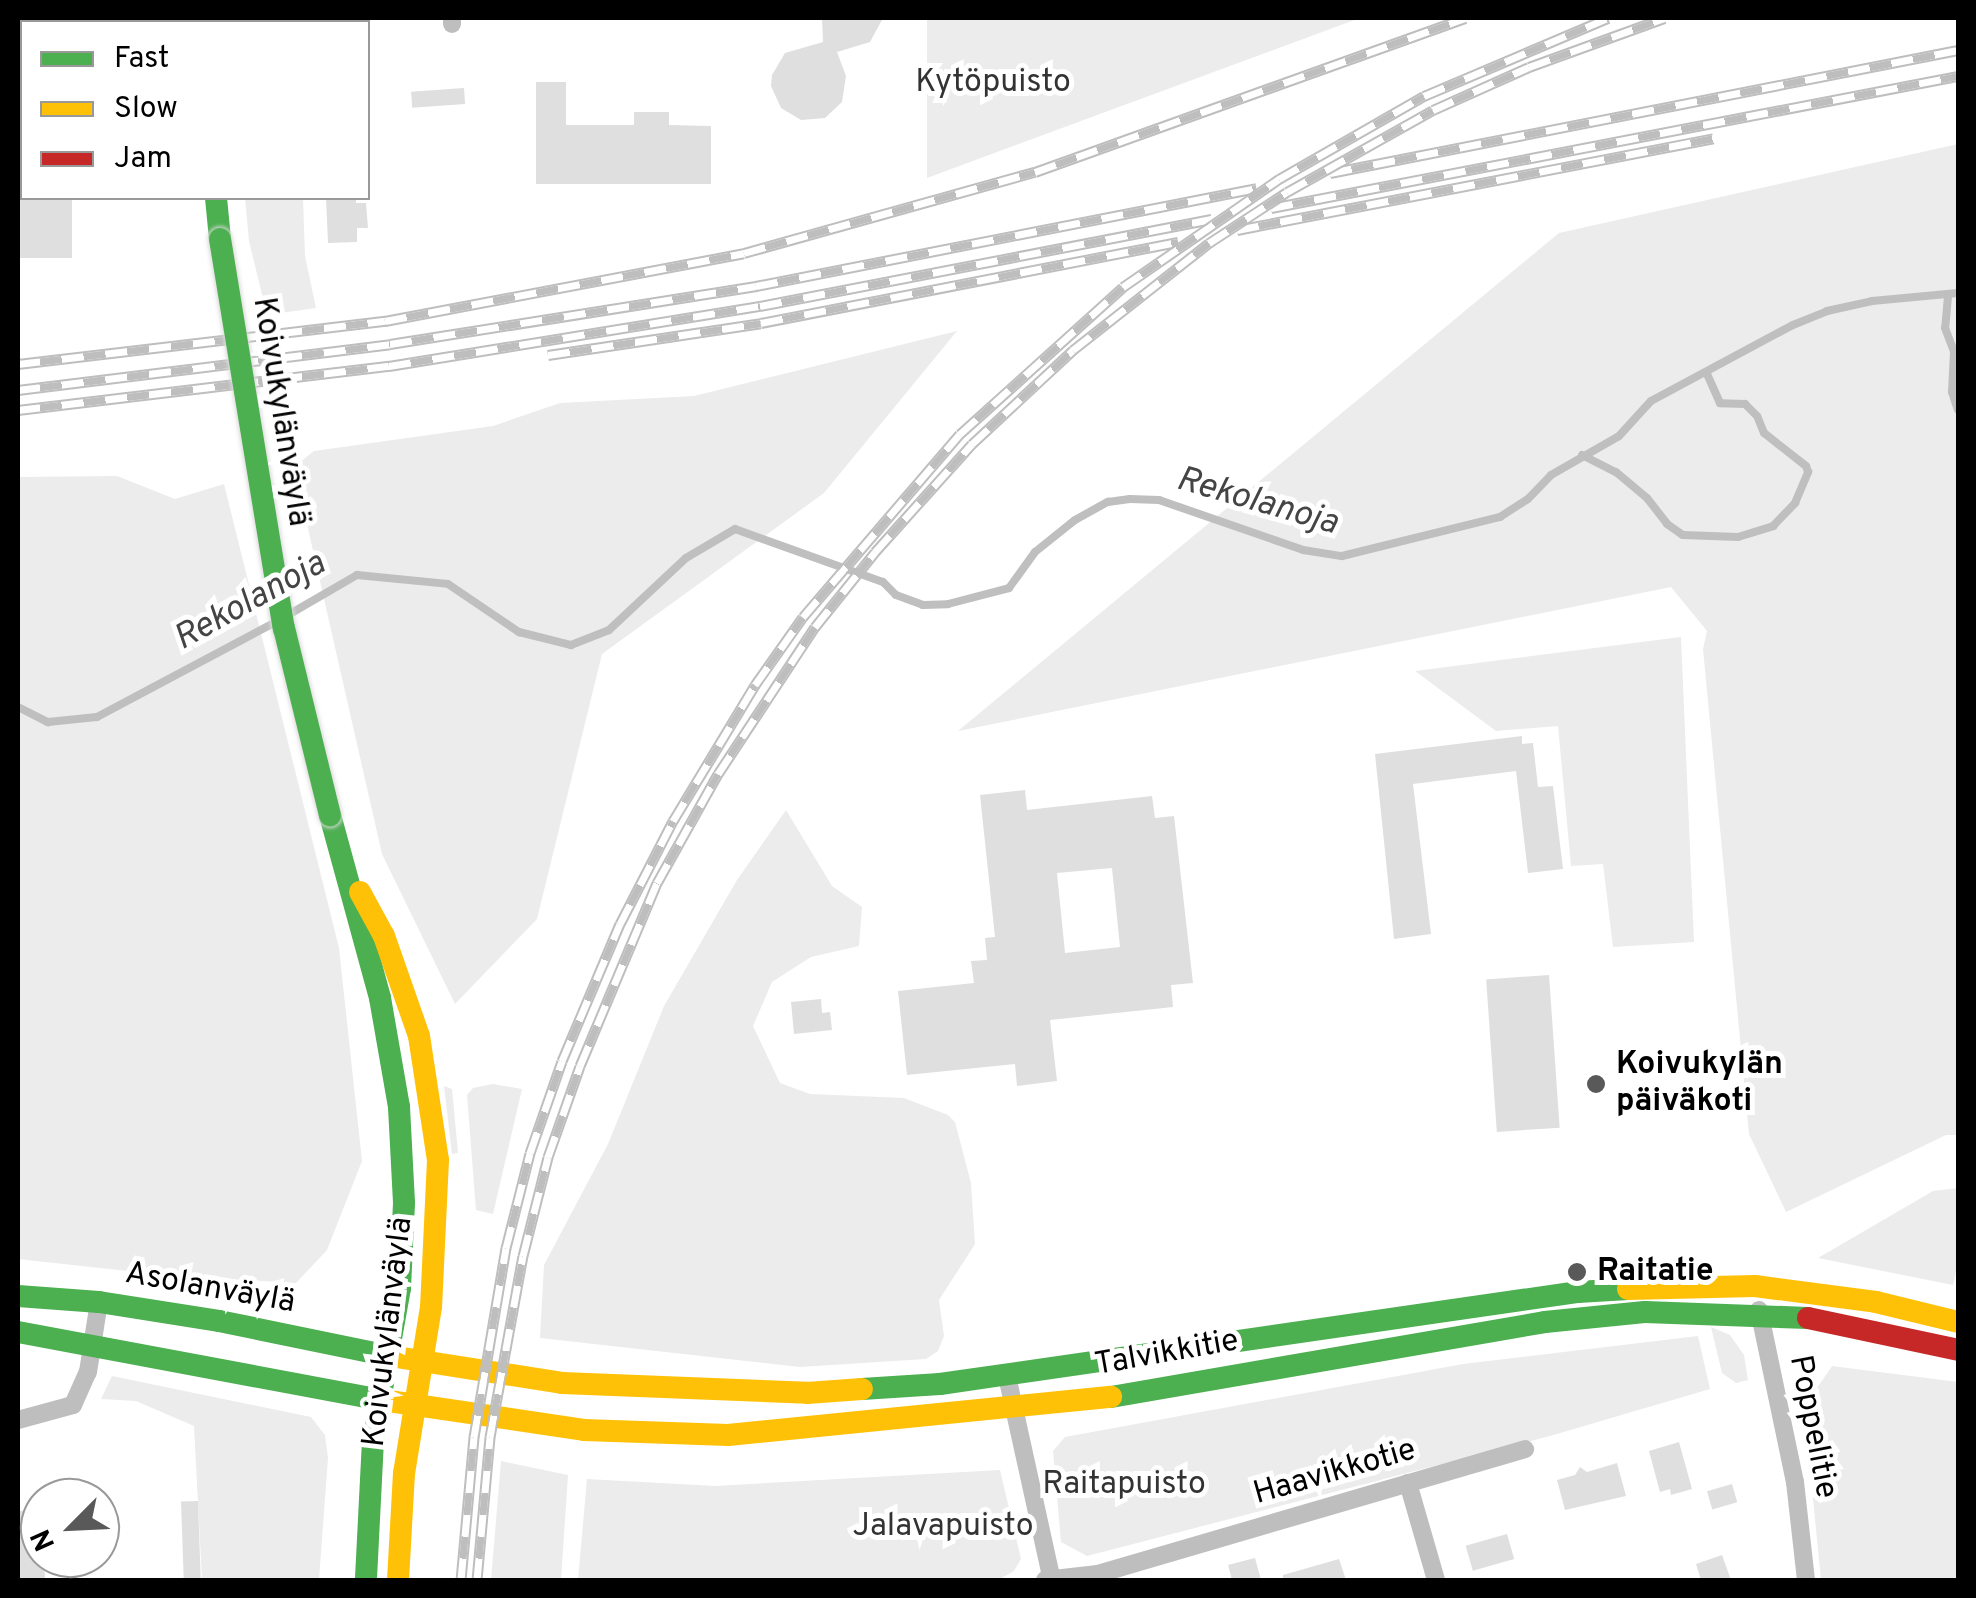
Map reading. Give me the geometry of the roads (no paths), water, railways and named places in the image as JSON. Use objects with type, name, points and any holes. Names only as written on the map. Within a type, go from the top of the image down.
[{"type":"main road","name":"Koivukylänväylä","points":[[216,200],[270,554],[330,816],[347,868],[362,948],[380,998],[400,1107],[404,1203],[398,1304],[373,1440],[366,1580]]},
{"type":"main road","name":"Koivukylänväylä","points":[[347,868],[384,936],[404,987],[427,1081],[438,1160],[438,1240],[404,1473],[398,1580]]},
{"type":"main road","name":"Talvikkitie","points":[[390,1356],[562,1383],[806,1393],[1008,1376],[1578,1292],[1756,1286],[1876,1302],[1958,1322]]},
{"type":"main road","name":"Asolanväylä","points":[[18,1296],[100,1302],[390,1356]]},
{"type":"main road","name":"Talvikkitie","points":[[382,1400],[584,1430],[728,1435],[1014,1410],[1574,1318],[1645,1312],[1760,1314],[1841,1321],[1958,1350]]},
{"type":"main road","points":[[18,1332],[382,1400]]},
{"type":"street","name":"Poppelitie","points":[[1756,1286],[1795,1482],[1806,1580]]},
{"type":"street","points":[[18,1420],[72,1405],[88,1372],[100,1302]]},
{"type":"street","points":[[1008,1376],[1050,1580]]},
{"type":"street","name":"Haavikkotie","points":[[1050,1580],[1098,1574],[1526,1450]]},
{"type":"street","points":[[1408,1483],[1436,1580]]},
{"type":"waterway","name":"Rekolanoja","points":[[288,615],[357,575],[448,584],[519,632],[571,645],[609,630],[686,558],[735,529],[883,582],[896,595],[923,605],[948,604],[1009,588],[1035,552],[1075,520],[1108,502],[1130,499],[1159,500],[1303,550],[1342,556],[1500,517],[1528,499],[1551,475],[1619,436],[1651,401],[1793,325],[1827,311],[1872,301],[1958,293]]},
{"type":"waterway","points":[[1948,296],[1945,328],[1954,352],[1952,392],[1958,410]]},
{"type":"waterway","points":[[1582,455],[1616,472],[1683,535],[1738,537],[1773,526],[1795,503],[1808,472],[1806,466],[1764,433],[1757,416],[1745,404],[1720,403],[1707,374]]},
{"type":"waterway","name":"Rekolanoja","points":[[18,707],[48,722],[97,717],[276,622]]},
{"type":"railway","points":[[18,364],[385,321],[744,253],[1035,172],[1465,18]]},
{"type":"railway","points":[[461,1580],[474,1437],[506,1248],[530,1153],[562,1061],[620,924],[673,821],[755,685],[803,617],[960,434],[1123,287],[1279,179],[1424,96],[1608,18]]},
{"type":"railway","points":[[477,1580],[490,1437],[523,1256],[548,1157],[580,1066],[657,883],[718,774],[815,627],[875,552],[972,444],[1073,350],[1209,243],[1287,192],[1433,110],[1529,67],[1664,18]]},
{"type":"railway","points":[[1330,173],[1958,50]]},
{"type":"railway","points":[[1271,208],[1958,76]]},
{"type":"railway","points":[[1237,230],[1713,138]]},
{"type":"railway","points":[[18,390],[390,344],[756,286],[1257,188]]},
{"type":"railway","points":[[18,410],[389,366],[760,306],[1212,219]]},
{"type":"railway","points":[[548,355],[761,323],[1178,242]]},
{"type":"place","name":"Koivukylän päiväkoti","points":[[1596,1084]]},
{"type":"place","name":"Raitatie","points":[[1577,1272]]},
{"type":"park label","name":"Kytöpuisto","points":[[993,83]]},
{"type":"park label","name":"Raitapuisto","points":[[1124,1485]]},
{"type":"park label","name":"Jalavapuisto","points":[[943,1527]]}]
